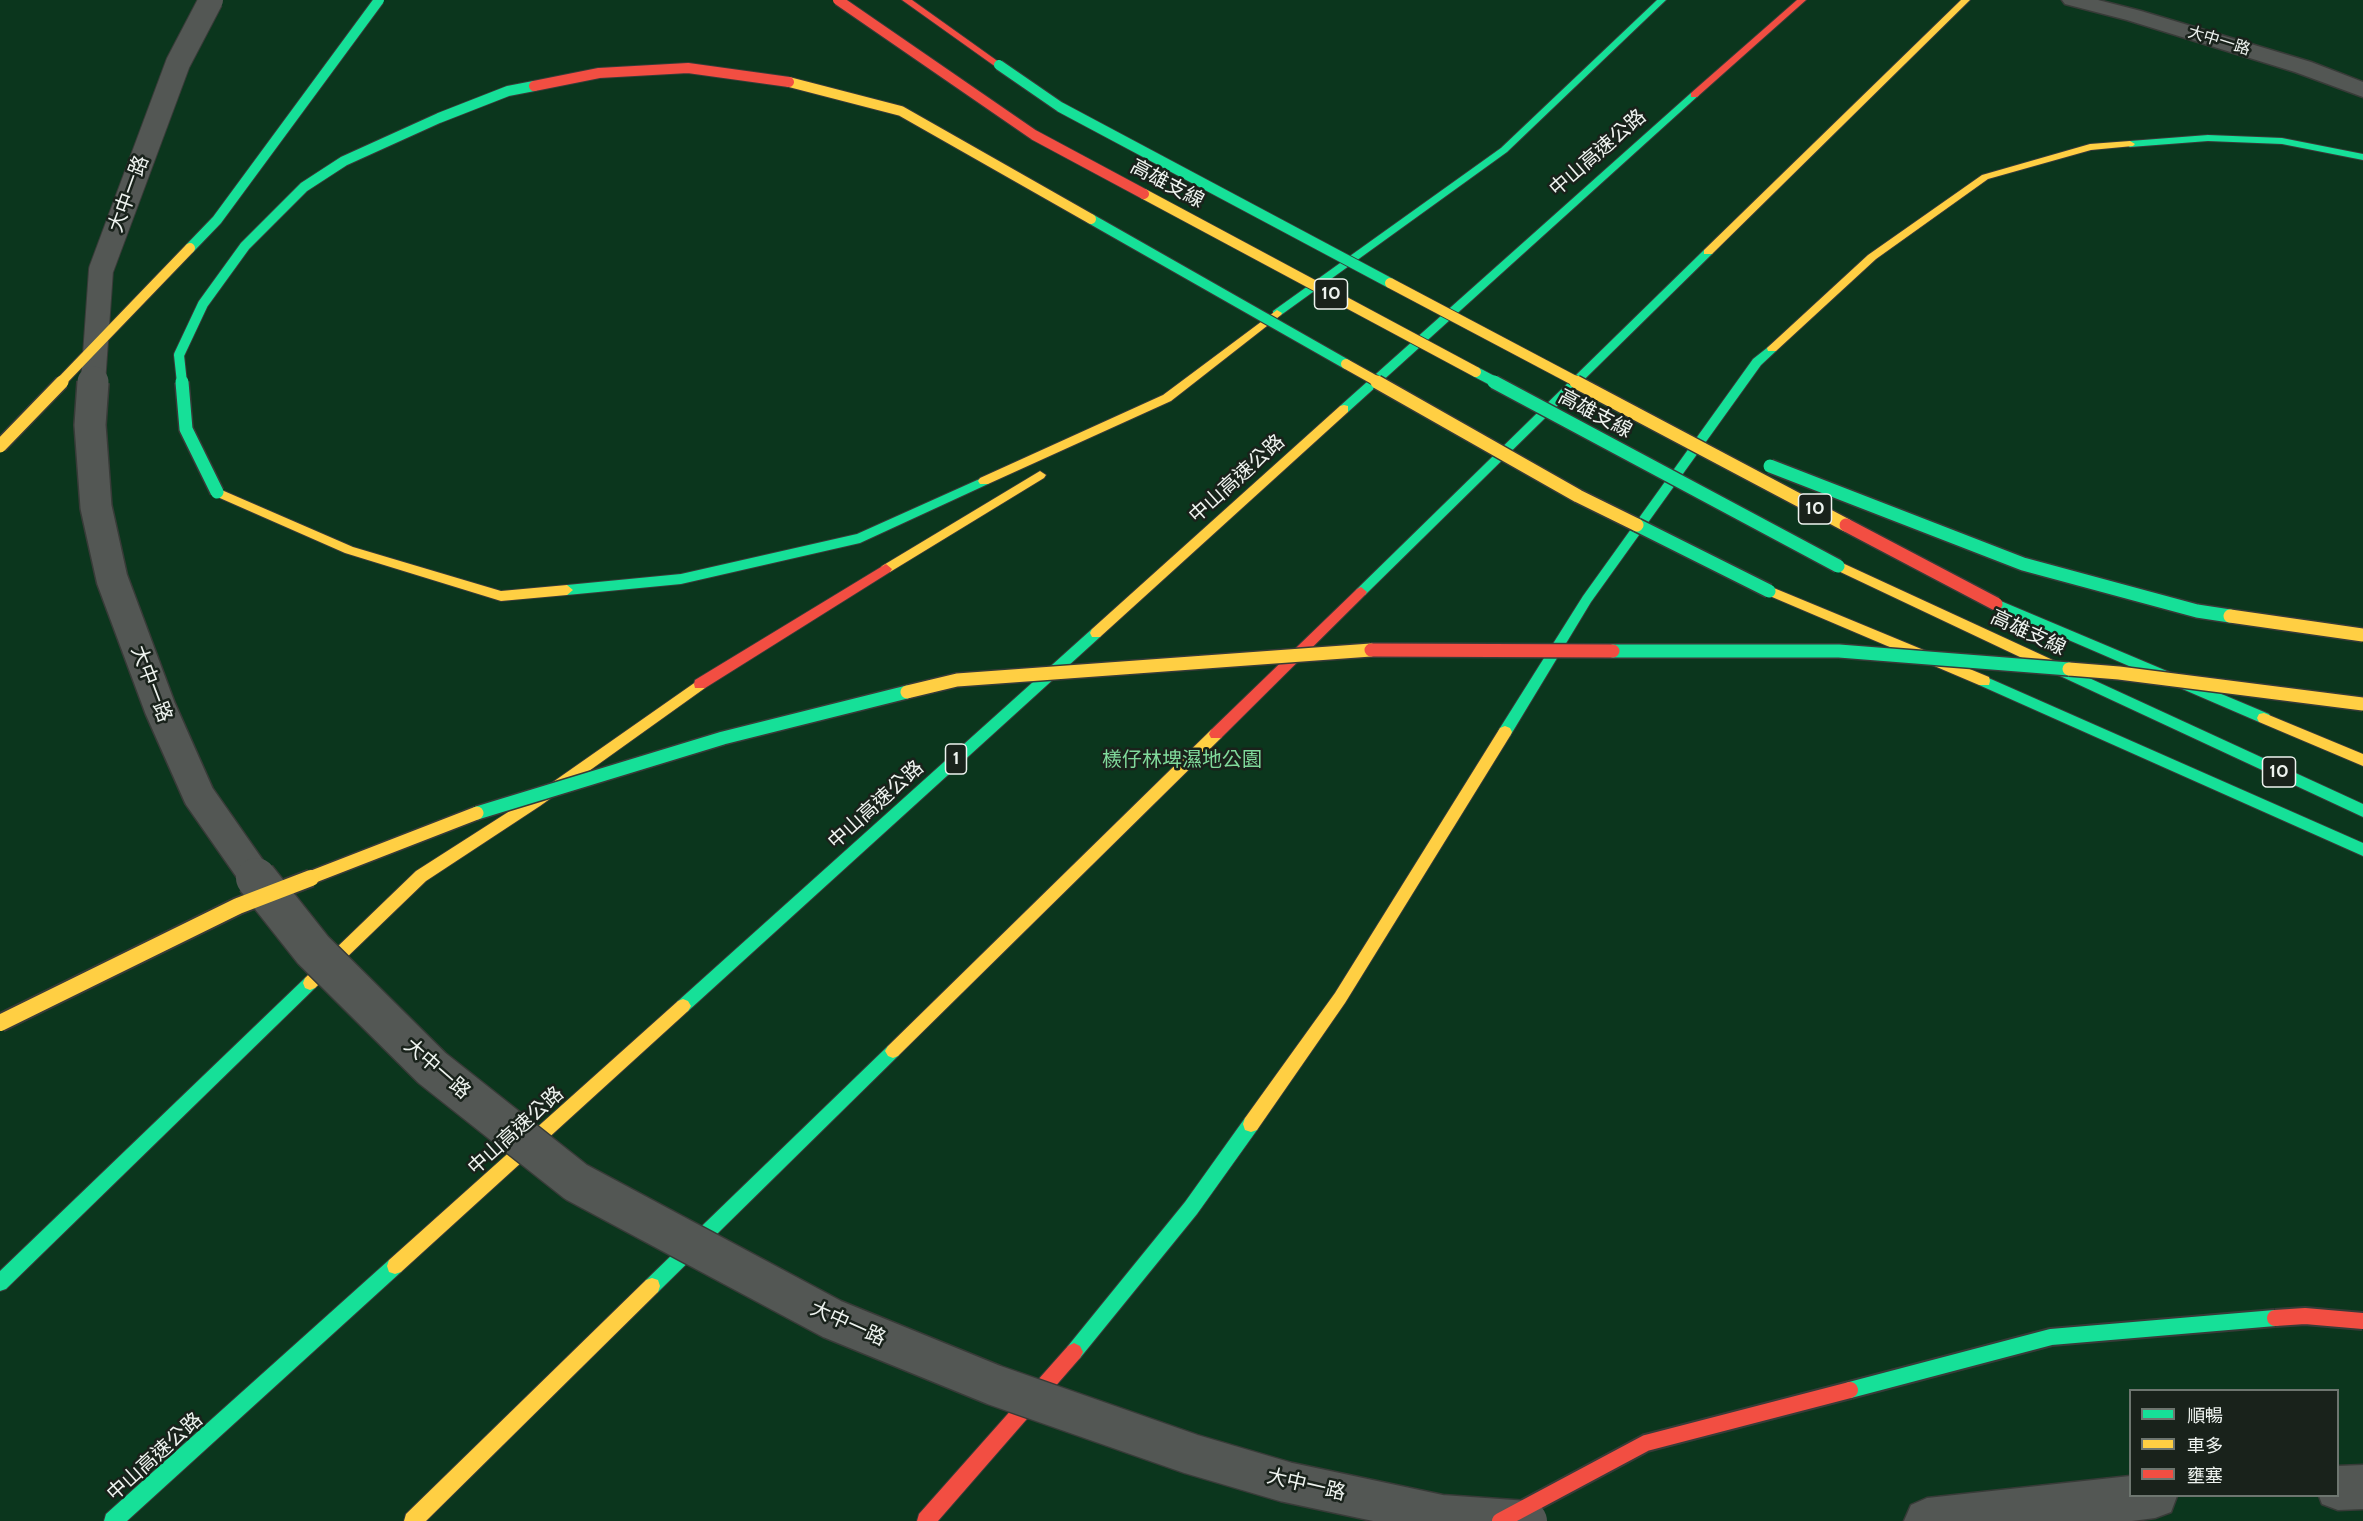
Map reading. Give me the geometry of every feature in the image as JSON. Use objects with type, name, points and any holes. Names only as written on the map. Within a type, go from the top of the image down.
[{"type":"highway","points":[[0,446],[217,220],[380,0]]},
{"type":"highway","name":"高雄支線","points":[[838,0],[1034,135],[1838,566],[2363,811]]},
{"type":"highway","name":"高雄支線","points":[[906,0],[1060,107],[1634,414],[1996,604],[2363,760]]},
{"type":"highway","points":[[0,1283],[421,876],[535,802],[715,673],[1167,398],[1265,321],[1504,150],[1662,0]]},
{"type":"highway","name":"中山高速公路","points":[[113,1521],[1574,201],[1802,0]]},
{"type":"highway","points":[[413,1521],[1966,0]]},
{"type":"highway","points":[[963,24],[999,65]]},
{"type":"highway","points":[[1167,398],[860,538],[670,580],[501,596],[349,550],[217,492],[186,429],[179,355],[203,304],[245,246],[304,187],[344,161],[439,118],[508,91],[599,73],[688,68],[799,83],[901,111],[1578,496],[1769,591],[2053,710],[2363,849]]},
{"type":"highway","points":[[926,1521],[1082,1342],[1191,1208],[1340,998],[1587,599],[1757,362],[1872,257],[1985,177],[2090,147],[2208,138],[2282,141],[2363,157]]},
{"type":"highway","points":[[1634,414],[2023,564],[2197,611],[2363,635]]},
{"type":"highway","points":[[0,1023],[238,906],[455,820],[723,738],[957,680],[1372,650],[1839,651],[2119,673],[2363,705]]},
{"type":"highway","points":[[1500,1521],[1646,1443],[2050,1337],[2305,1316],[2363,1321]]},
{"type":"street","name":"大中一路","points":[[211,0],[178,63],[101,270],[90,425],[96,507],[112,579],[160,708],[199,796],[249,869],[314,950],[432,1068],[576,1182],[832,1319],[994,1384],[1191,1454],[1286,1482],[1441,1515],[1531,1521]]},
{"type":"street","name":"大中一路","points":[[2072,0],[2134,15],[2292,64],[2363,90]]},
{"type":"street","points":[[2339,1488],[2363,1487]]},
{"type":"street","points":[[1927,1521],[2146,1497]]},
{"type":"green space","name":"檨仔林埤濕地公園","points":[[0,0],[2363,0],[2363,1521],[0,1521]]},
{"type":"traffic: fast","points":[[190,248],[217,220],[379,0]]},
{"type":"traffic: fast","points":[[1277,313],[1504,150],[1662,0]]},
{"type":"traffic: fast","points":[[999,65],[1060,107],[1390,283]]},
{"type":"traffic: fast","points":[[217,492],[186,429],[179,355],[203,304],[245,246],[304,187],[344,161],[439,118],[508,91],[534,86]]},
{"type":"traffic: fast","points":[[1344,409],[1694,95]]},
{"type":"traffic: fast","points":[[2130,144],[2208,138],[2282,141],[2363,157]]},
{"type":"traffic: fast","points":[[1091,219],[1346,364]]},
{"type":"traffic: fast","points":[[1361,592],[1708,252]]},
{"type":"traffic: fast","points":[[1505,732],[1587,599],[1757,362],[1772,348]]},
{"type":"traffic: fast","points":[[1476,372],[1838,566]]},
{"type":"traffic: fast","points":[[1770,466],[2023,564],[2197,611],[2230,616]]},
{"type":"traffic: fast","points":[[567,590],[681,579],[860,538],[984,481]]},
{"type":"traffic: fast","points":[[1637,525],[1769,591]]},
{"type":"traffic: fast","points":[[1996,604],[2264,718]]},
{"type":"traffic: fast","points":[[683,1006],[1096,633]]},
{"type":"traffic: fast","points":[[1613,651],[1839,651],[2069,669]]},
{"type":"traffic: fast","points":[[2063,671],[2363,811]]},
{"type":"traffic: fast","points":[[1984,681],[2363,850]]},
{"type":"traffic: fast","points":[[477,813],[723,738],[907,692]]},
{"type":"traffic: fast","points":[[0,1283],[310,983]]},
{"type":"traffic: fast","points":[[652,1286],[893,1051]]},
{"type":"traffic: fast","points":[[1074,1352],[1191,1208],[1251,1124]]},
{"type":"traffic: fast","points":[[113,1521],[395,1266]]},
{"type":"traffic: fast","points":[[1850,1390],[2051,1337],[2275,1318]]},
{"type":"traffic: slow","points":[[1708,252],[1966,0]]},
{"type":"traffic: slow","points":[[789,82],[901,111],[1091,219]]},
{"type":"traffic: slow","points":[[1772,348],[1872,257],[1985,177],[2090,147],[2130,144]]},
{"type":"traffic: slow","points":[[1144,194],[1476,372]]},
{"type":"traffic: slow","points":[[0,446],[190,248]]},
{"type":"traffic: slow","points":[[1390,283],[1846,525]]},
{"type":"traffic: slow","points":[[984,481],[1167,398],[1277,313]]},
{"type":"traffic: slow","points":[[1346,364],[1578,496],[1637,525]]},
{"type":"traffic: slow","points":[[1096,633],[1344,409]]},
{"type":"traffic: slow","points":[[886,569],[1040,475]]},
{"type":"traffic: slow","points":[[217,492],[349,550],[501,596],[567,590]]},
{"type":"traffic: slow","points":[[1838,566],[2063,671]]},
{"type":"traffic: slow","points":[[1769,591],[1984,681]]},
{"type":"traffic: slow","points":[[2230,616],[2363,635]]},
{"type":"traffic: slow","points":[[907,692],[957,680],[1371,650]]},
{"type":"traffic: slow","points":[[2069,669],[2119,673],[2363,704]]},
{"type":"traffic: slow","points":[[310,983],[421,876],[535,802],[700,684]]},
{"type":"traffic: slow","points":[[2264,718],[2363,760]]},
{"type":"traffic: slow","points":[[1251,1124],[1340,998],[1505,732]]},
{"type":"traffic: slow","points":[[893,1051],[1216,734]]},
{"type":"traffic: slow","points":[[0,1023],[238,906],[477,813]]},
{"type":"traffic: slow","points":[[395,1266],[683,1006]]},
{"type":"traffic: slow","points":[[413,1521],[652,1286]]},
{"type":"traffic: jam","points":[[838,0],[1034,135],[1144,194]]},
{"type":"traffic: jam","points":[[906,0],[999,65]]},
{"type":"traffic: jam","points":[[1694,95],[1802,0]]},
{"type":"traffic: jam","points":[[534,86],[599,73],[688,68],[789,82]]},
{"type":"traffic: jam","points":[[1846,525],[1996,604]]},
{"type":"traffic: jam","points":[[700,684],[886,569]]},
{"type":"traffic: jam","points":[[1216,734],[1361,592]]},
{"type":"traffic: jam","points":[[1371,650],[1613,651]]},
{"type":"traffic: jam","points":[[2275,1318],[2305,1316],[2363,1321]]},
{"type":"traffic: jam","points":[[926,1521],[1074,1352]]},
{"type":"traffic: jam","points":[[1500,1521],[1646,1443],[1850,1390]]}]
